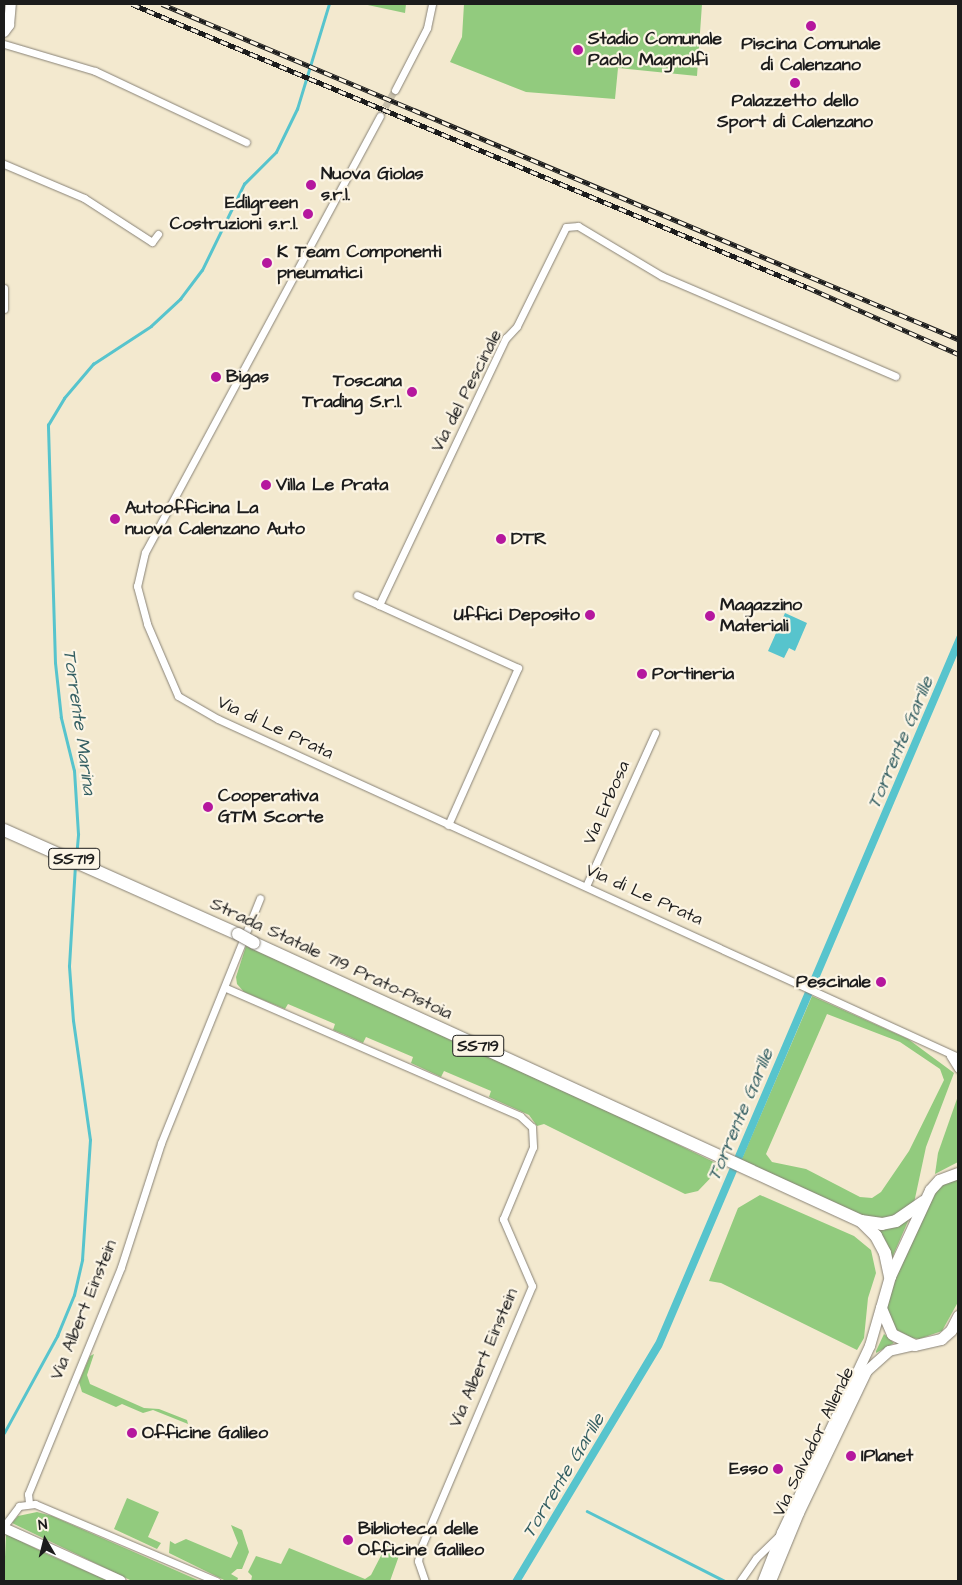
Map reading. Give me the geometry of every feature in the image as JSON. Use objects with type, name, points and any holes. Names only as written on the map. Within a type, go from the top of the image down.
[{"type":"highway","points":[[4,826],[35,843]]},
{"type":"highway","name":"Strada Statale 719 Prato-Pistoia","points":[[4,832],[110,875],[702,1150],[861,1221]]},
{"type":"highway","name":"SS719","points":[[861,1221],[882,1224],[896,1221],[923,1202]]},
{"type":"highway","name":"SS719","points":[[861,1221],[876,1236],[885,1253],[890,1276]]},
{"type":"main road","points":[[4,32],[6,16],[11,4]]},
{"type":"main road","name":"Via Salvador Allende","points":[[763,1581],[782,1533],[870,1346],[890,1276],[923,1202],[939,1180],[955,1172]]},
{"type":"main road","points":[[881,1308],[892,1334],[915,1345]]},
{"type":"main road","name":"Via Salvador Allende","points":[[771,1581],[799,1513],[867,1371],[889,1351],[941,1339],[951,1330],[958,1316]]},
{"type":"main road","points":[[6,1529],[121,1581]]},
{"type":"street","points":[[394,90],[427,28],[432,4]]},
{"type":"street","points":[[4,44],[95,71],[246,142]]},
{"type":"street","name":"Via di Le Prata","points":[[380,116],[146,552],[137,586],[147,624],[178,696],[209,714],[800,983],[950,1056],[958,1057]]},
{"type":"street","points":[[4,164],[84,198],[152,242],[158,234]]},
{"type":"street","name":"Via del Pescinale","points":[[379,605],[506,338],[517,326],[566,227],[578,226],[662,276],[895,376]]},
{"type":"street","points":[[4,288],[4,309]]},
{"type":"street","points":[[357,595],[518,668],[448,824]]},
{"type":"street","name":"Via Erbosa","points":[[586,886],[655,732]]},
{"type":"street","name":"Via Albert Einstein","points":[[29,1503],[28,1494],[121,1267],[162,1143],[226,988],[260,898]]},
{"type":"street","name":"Via Albert Einstein","points":[[226,988],[520,1116],[532,1127],[533,1147],[503,1219],[532,1286],[420,1550],[418,1561],[425,1581]]},
{"type":"street","points":[[950,1056],[958,1069]]},
{"type":"street","points":[[6,1529],[13,1511],[29,1503],[111,1535],[216,1581]]},
{"type":"street","name":"Via Salvador Allende","points":[[740,1581],[756,1558],[782,1533]]},
{"type":"green space","points":[[363,4],[406,4],[405,13]]},
{"type":"green space","name":"Stadio Comunale Paolo Magnolfi","points":[[464,4],[702,4],[697,76],[618,68],[615,99],[526,92],[450,62],[462,37]]},
{"type":"green space","points":[[246,946],[646,1129],[722,1166],[698,1191],[685,1194],[544,1124],[537,1126],[529,1115],[489,1097],[491,1091],[444,1071],[441,1077],[411,1063],[413,1057],[366,1037],[363,1043],[333,1030],[335,1024],[288,1004],[285,1009],[244,992],[237,984],[236,977]]},
{"type":"green space","points":[[812,996],[908,1039],[954,1073],[926,1147],[914,1203],[891,1218],[866,1217],[741,1161]],"holes":[[[827,1014],[900,1042],[940,1069],[944,1080],[909,1151],[881,1192],[872,1198],[860,1197],[806,1169],[772,1162],[766,1154]]]},
{"type":"green space","points":[[958,1096],[958,1162],[935,1174],[938,1153]]},
{"type":"green space","points":[[958,1177],[958,1302],[942,1331],[919,1339],[912,1338],[895,1329],[886,1309],[895,1278],[934,1194],[941,1185]]},
{"type":"green space","points":[[760,1195],[854,1236],[871,1250],[876,1273],[868,1298],[864,1338],[857,1350],[721,1283],[709,1281],[738,1208]]},
{"type":"green space","points":[[909,1219],[892,1258],[874,1227]]},
{"type":"green space","points":[[884,1334],[894,1343],[876,1353],[876,1351]]},
{"type":"green space","points":[[94,1354],[87,1375],[90,1384],[144,1408],[159,1409],[187,1420],[188,1424],[153,1410],[143,1413],[122,1404],[116,1407],[82,1392],[79,1382],[90,1356]]},
{"type":"green space","points":[[127,1498],[159,1512],[148,1537],[161,1543],[157,1549],[114,1529]]},
{"type":"green space","points":[[37,1512],[52,1516],[200,1581],[132,1581],[12,1523],[18,1516]]},
{"type":"green space","points":[[231,1525],[242,1530],[249,1552],[242,1569],[237,1569],[231,1574],[238,1578],[237,1581],[226,1581],[169,1553],[170,1541],[175,1544],[186,1539],[231,1558],[238,1543]]},
{"type":"green space","points":[[6,1534],[49,1555],[109,1581],[4,1580]]},
{"type":"green space","points":[[387,1544],[405,1551],[407,1556],[400,1553],[390,1581],[251,1581],[252,1576],[248,1572],[256,1556],[281,1564],[289,1548],[365,1579],[371,1575]]},
{"type":"water","points":[[785,613],[807,623],[795,651],[789,648],[784,658],[768,651]]},
{"type":"water","points":[[958,633],[958,653],[662,1347],[521,1581],[512,1581],[656,1341]]},
{"type":"waterway","name":"Torrente Marina","points":[[76,858],[78,834],[74,771],[61,718],[55,663],[48,425],[64,398],[93,364],[151,326],[180,299],[202,270],[244,184],[276,152],[297,109],[329,4]]},
{"type":"waterway","name":"Torrente Marina","points":[[4,1433],[57,1336],[74,1295],[82,1260],[90,1140],[73,1021],[69,966],[75,866]]},
{"type":"waterway","points":[[587,1511],[725,1581]]},
{"type":"tunnel","points":[[380,116],[395,90]]},
{"type":"railway","points":[[132,4],[807,287],[958,354]]},
{"type":"railway","points":[[162,4],[958,339]]},
{"type":"place","name":"Piscina Comunale di Calenzano","points":[[811,26]]},
{"type":"place","name":"Stadio Comunale Paolo Magnolfi","points":[[578,50]]},
{"type":"place","name":"Palazzetto dello Sport di Calenzano","points":[[795,83]]},
{"type":"place","name":"Nuova Giolas s.r.l.","points":[[311,185]]},
{"type":"place","name":"Edilgreen Costruzioni s.r.l.","points":[[308,214]]},
{"type":"place","name":"K Team Componenti pneumatici","points":[[267,263]]},
{"type":"place","name":"Bigas","points":[[216,377]]},
{"type":"place","name":"Toscana Trading S.r.l.","points":[[412,392]]},
{"type":"place","name":"Villa Le Prata","points":[[266,485]]},
{"type":"place","name":"Autoofficina La nuova Calenzano Auto","points":[[115,519]]},
{"type":"place","name":"DTR","points":[[501,539]]},
{"type":"place","name":"Uffici Deposito","points":[[590,615]]},
{"type":"place","name":"Magazzino Materiali","points":[[710,616]]},
{"type":"place","name":"Portineria","points":[[642,674]]},
{"type":"place","name":"Cooperativa GTM Scorte","points":[[208,807]]},
{"type":"place","name":"Pescinale","points":[[881,982]]},
{"type":"place","name":"Officine Galileo","points":[[132,1433]]},
{"type":"place","name":"IPlanet","points":[[851,1456]]},
{"type":"place","name":"Esso","points":[[778,1469]]},
{"type":"place","name":"Biblioteca delle Officine Galileo","points":[[348,1540]]},
{"type":"water label","name":"Torrente Garille","points":[[901,743]]},
{"type":"water label","name":"Torrente Garille","points":[[741,1115]]},
{"type":"water label","name":"Torrente Garille","points":[[564,1476]]}]
